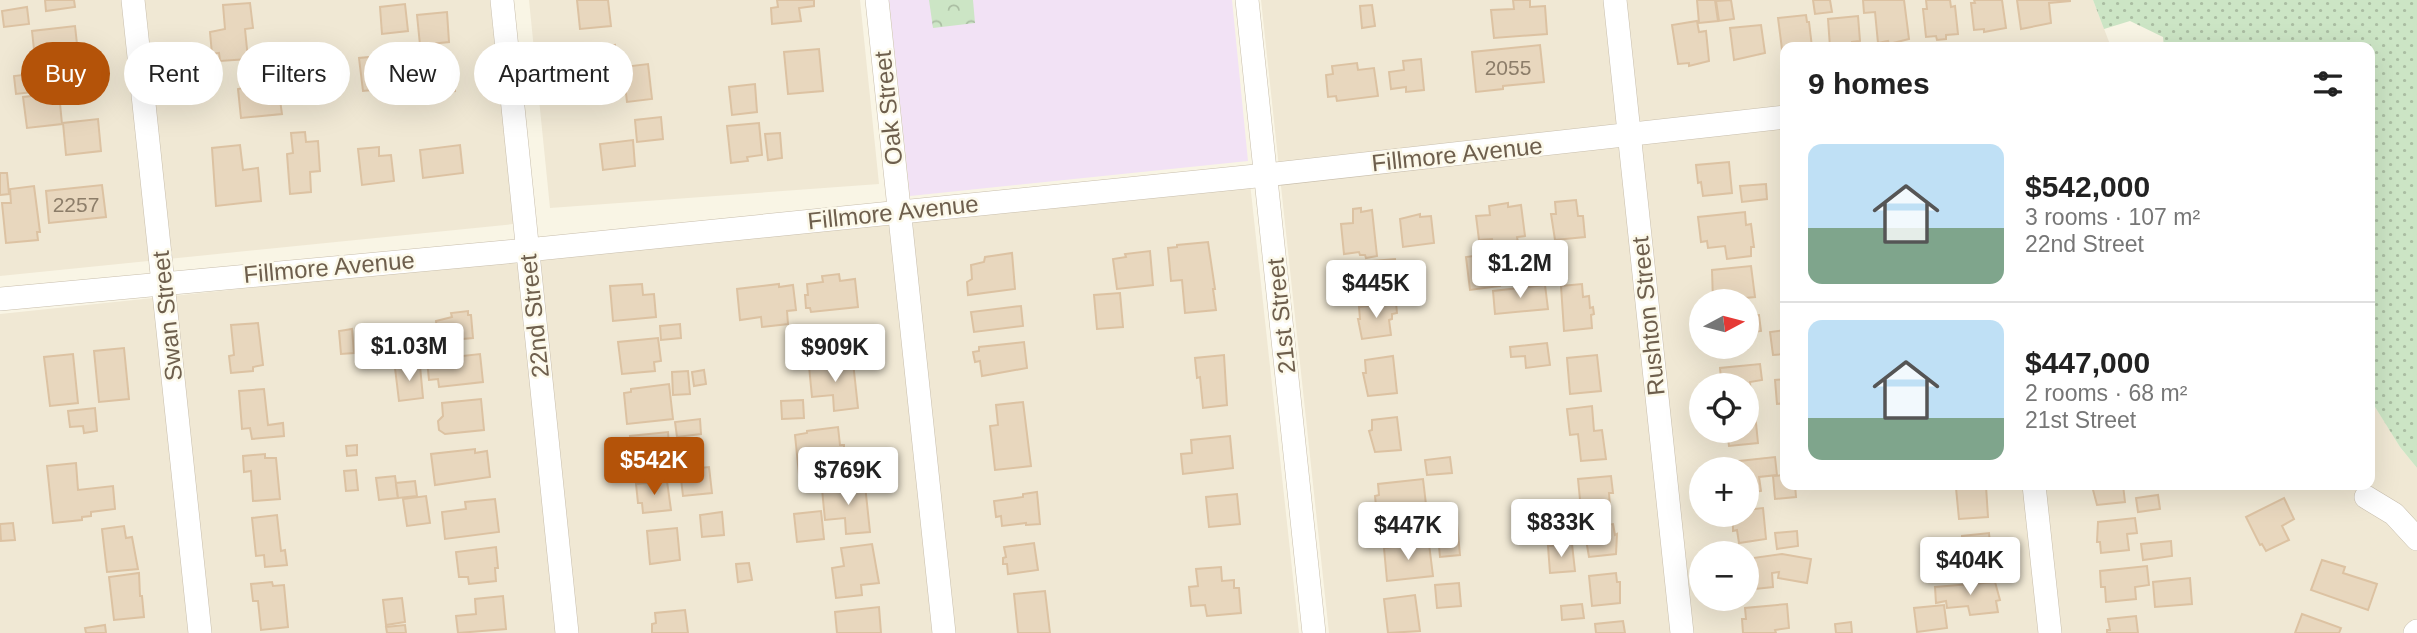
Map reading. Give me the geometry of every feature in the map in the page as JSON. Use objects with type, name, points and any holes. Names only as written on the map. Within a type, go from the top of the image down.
[{"type":"street","name":"Swan Street","points":[[133,0],[200,633]]},
{"type":"street","name":"22nd Street","points":[[502,0],[567,633]]},
{"type":"street","name":"Oak Street","points":[[877,0],[944,633]]},
{"type":"street","name":"21st Street","points":[[1247,0],[1314,633]]},
{"type":"street","name":"Rushton Street","points":[[1615,0],[1682,633]]},
{"type":"street","name":"Fillmore Avenue","points":[[0,299],[527,250],[1266,175],[1780,118]]},
{"type":"street","points":[[2035,490],[2050,633]]},
{"type":"street","points":[[2366,497],[2394,514],[2417,538]]},
{"type":"shaded area","points":[[0,0],[490,0],[494,42],[474,42],[474,105],[501,105],[514,224],[0,276]]},
{"type":"shaded area","points":[[529,0],[860,0],[879,184],[550,208],[540,105],[633,105],[633,42],[533,42]]},
{"type":"shaded area","points":[[889,0],[1232,0],[1248,161],[910,196]]},
{"type":"shaded area","points":[[1261,0],[2093,0],[2109,42],[1780,42],[1780,490],[2375,490],[2375,407],[2417,468],[2417,633],[1329,633]]},
{"type":"shaded area","points":[[1250,183],[1299,633],[0,633],[0,314]]},
{"type":"green space","points":[[929,0],[973,0],[975,23],[933,28]]},
{"type":"green space","points":[[2093,0],[2417,0],[2417,468],[2375,407],[2375,42],[2164,42],[2163,37],[2130,21],[2104,29]]},
{"type":"building","points":[[45,0],[74,0],[75,7],[46,11]]},
{"type":"building","points":[[577,0],[608,0],[611,26],[580,29]]},
{"type":"building","points":[[777,0],[814,0],[814,6],[799,8],[801,21],[772,24],[771,8],[778,7]]},
{"type":"building","points":[[1513,0],[1530,0],[1530,7],[1545,6],[1547,34],[1494,38],[1491,10],[1514,9]]},
{"type":"building","points":[[1697,0],[1715,0],[1718,21],[1699,23]]},
{"type":"building","points":[[1731,0],[1734,19],[1719,21],[1716,1]]},
{"type":"building","points":[[1813,0],[1830,0],[1832,12],[1815,14]]},
{"type":"building","points":[[1863,0],[1904,0],[1909,39],[1878,42],[1875,12],[1864,13]]},
{"type":"building","points":[[1926,0],[1950,0],[1951,7],[1955,6],[1958,34],[1946,35],[1946,39],[1937,40],[1936,36],[1926,37],[1923,9],[1927,9]]},
{"type":"building","points":[[1974,0],[2002,0],[2006,28],[1984,32],[1984,29],[1974,30],[1971,3],[1975,3]]},
{"type":"building","points":[[2017,0],[2070,1],[2049,3],[2051,23],[2021,29]]},
{"type":"building","points":[[250,3],[253,28],[245,29],[246,42],[237,42],[237,60],[223,61],[223,42],[211,42],[210,32],[225,29],[223,5]]},
{"type":"building","points":[[405,4],[408,31],[382,34],[380,7]]},
{"type":"building","points":[[1372,5],[1375,26],[1362,28],[1360,6]]},
{"type":"building","points":[[27,7],[29,24],[4,27],[2,11]]},
{"type":"building","points":[[447,12],[449,42],[420,42],[417,15]]},
{"type":"building","points":[[1806,15],[1811,42],[1781,42],[1778,18]]},
{"type":"building","points":[[1858,16],[1860,41],[1830,42],[1828,19]]},
{"type":"building","points":[[1697,21],[1699,32],[1706,31],[1709,61],[1689,66],[1689,63],[1678,64],[1672,25]]},
{"type":"building","points":[[1761,25],[1765,53],[1734,60],[1730,28]]},
{"type":"building","points":[[75,26],[77,42],[33,42],[32,31]]},
{"type":"building","points":[[1540,45],[1544,82],[1476,92],[1472,52]]},
{"type":"building","points":[[819,49],[823,91],[788,94],[784,52]]},
{"type":"building","points":[[359,58],[364,58],[364,91],[363,91]]},
{"type":"building","points":[[1421,59],[1424,90],[1406,92],[1406,87],[1391,89],[1389,72],[1404,70],[1403,61]]},
{"type":"building","points":[[1357,63],[1358,70],[1374,68],[1378,96],[1337,101],[1336,96],[1328,97],[1326,75],[1333,74],[1332,66]]},
{"type":"building","points":[[648,64],[652,99],[633,101],[633,66]]},
{"type":"building","points":[[21,75],[21,93],[16,94],[14,76]]},
{"type":"building","points":[[755,84],[757,112],[732,115],[729,87]]},
{"type":"building","points":[[24,105],[60,105],[62,124],[27,128]]},
{"type":"building","points":[[240,105],[281,105],[282,114],[241,118]]},
{"type":"building","points":[[661,117],[663,139],[637,142],[635,120]]},
{"type":"building","points":[[98,119],[101,151],[66,155],[63,123]]},
{"type":"building","points":[[759,123],[762,155],[747,157],[748,161],[731,163],[727,126]]},
{"type":"building","points":[[305,132],[306,142],[318,141],[320,171],[310,172],[311,192],[290,194],[287,154],[293,153],[291,133]]},
{"type":"building","points":[[780,133],[782,158],[768,160],[765,134]]},
{"type":"building","points":[[633,140],[635,166],[603,170],[600,144]]},
{"type":"building","points":[[240,145],[243,170],[258,168],[261,201],[216,206],[212,148]]},
{"type":"building","points":[[460,145],[463,173],[423,178],[420,150]]},
{"type":"building","points":[[379,147],[379,156],[391,155],[394,181],[362,185],[358,149]]},
{"type":"building","points":[[1729,162],[1732,193],[1703,196],[1696,165]]},
{"type":"building","points":[[0,173],[7,173],[9,194],[0,195]]},
{"type":"building","points":[[1766,184],[1767,199],[1742,202],[1740,186]]},
{"type":"building","points":[[102,185],[106,217],[49,223],[46,191]]},
{"type":"building","points":[[34,186],[40,232],[37,232],[38,240],[6,243],[2,203],[11,203],[10,189]]},
{"type":"building","points":[[1576,200],[1578,216],[1583,216],[1585,237],[1555,240],[1551,214],[1556,214],[1555,202]]},
{"type":"building","points":[[1508,203],[1508,207],[1521,205],[1525,236],[1517,237],[1519,248],[1493,251],[1492,239],[1479,240],[1476,216],[1490,215],[1489,206]]},
{"type":"building","points":[[1361,208],[1361,212],[1372,210],[1377,256],[1366,258],[1359,252],[1344,254],[1341,224],[1353,223],[1353,209]]},
{"type":"building","points":[[1745,212],[1746,225],[1751,224],[1754,247],[1751,247],[1751,256],[1727,259],[1725,246],[1708,248],[1707,241],[1701,242],[1698,217]]},
{"type":"building","points":[[1420,214],[1420,217],[1431,216],[1434,243],[1403,247],[1400,219]]},
{"type":"building","points":[[1208,242],[1216,310],[1185,313],[1182,280],[1171,281],[1168,248]]},
{"type":"building","points":[[1150,251],[1153,285],[1117,289],[1113,259],[1126,257],[1125,254]]},
{"type":"building","points":[[1012,253],[1015,289],[968,295],[967,282],[972,279],[971,265],[984,262],[985,257]]},
{"type":"building","points":[[1496,253],[1500,286],[1470,290],[1466,257]]},
{"type":"building","points":[[1395,259],[1397,282],[1375,284],[1373,261]]},
{"type":"building","points":[[1751,266],[1754,289],[1713,289],[1712,270]]},
{"type":"building","points":[[839,274],[840,281],[855,279],[858,307],[811,312],[810,308],[806,308],[807,284],[823,282],[822,276]]},
{"type":"building","points":[[642,284],[643,295],[654,294],[656,317],[613,321],[610,286]]},
{"type":"building","points":[[779,284],[779,287],[793,285],[796,310],[787,311],[788,324],[762,327],[761,317],[740,320],[737,289]]},
{"type":"building","points":[[1582,284],[1583,297],[1589,296],[1590,308],[1593,307],[1592,328],[1564,331],[1561,286]]},
{"type":"building","points":[[1545,285],[1548,309],[1495,314],[1493,291]]},
{"type":"building","points":[[1120,293],[1123,327],[1097,329],[1094,295]]},
{"type":"building","points":[[1396,303],[1397,313],[1392,314],[1392,319],[1389,320],[1391,335],[1362,339],[1358,319],[1359,307]]},
{"type":"building","points":[[1021,306],[1023,326],[974,332],[971,312]]},
{"type":"building","points":[[468,311],[468,315],[471,315],[473,338],[440,341],[436,321],[452,317],[451,313]]},
{"type":"building","points":[[258,323],[263,365],[253,367],[253,371],[231,373],[229,356],[234,355],[231,325]]},
{"type":"building","points":[[680,324],[681,338],[661,340],[660,326]]},
{"type":"building","points":[[352,329],[354,353],[341,354],[339,331]]},
{"type":"building","points":[[379,331],[380,350],[367,351],[366,332]]},
{"type":"building","points":[[1780,331],[1780,354],[1773,355],[1770,332]]},
{"type":"building","points":[[658,338],[661,361],[654,362],[655,371],[622,374],[618,342]]},
{"type":"building","points":[[1024,342],[1027,368],[982,376],[980,361],[975,362],[973,352],[979,351],[979,347]]},
{"type":"building","points":[[1547,343],[1550,365],[1526,368],[1525,356],[1511,357],[1510,347]]},
{"type":"building","points":[[124,348],[129,399],[99,402],[94,351]]},
{"type":"building","points":[[73,354],[78,403],[50,406],[44,357]]},
{"type":"building","points":[[480,354],[483,382],[439,387],[438,379],[429,380],[427,360]]},
{"type":"building","points":[[1224,355],[1227,405],[1203,408],[1195,358]]},
{"type":"building","points":[[1597,355],[1601,391],[1570,394],[1567,358]]},
{"type":"building","points":[[1393,356],[1397,393],[1368,396],[1363,373],[1366,373],[1365,360]]},
{"type":"building","points":[[853,362],[858,408],[834,411],[833,395],[812,397],[809,366]]},
{"type":"building","points":[[1760,364],[1762,380],[1759,380],[1759,373],[1720,373],[1720,368]]},
{"type":"building","points":[[420,366],[423,398],[399,401],[395,368]]},
{"type":"building","points":[[704,370],[706,384],[694,386],[692,372]]},
{"type":"building","points":[[688,371],[690,394],[673,395],[672,372]]},
{"type":"building","points":[[1775,380],[1780,380],[1780,404],[1777,404]]},
{"type":"building","points":[[669,384],[673,419],[627,424],[624,393],[631,392],[631,389]]},
{"type":"building","points":[[264,389],[268,425],[283,423],[284,436],[252,439],[250,428],[242,429],[239,391]]},
{"type":"building","points":[[481,399],[484,430],[445,434],[439,430],[438,421],[443,416],[442,403]]},
{"type":"building","points":[[803,400],[804,418],[782,419],[781,401]]},
{"type":"building","points":[[1023,402],[1031,466],[995,470],[990,426],[998,425],[996,405]]},
{"type":"building","points":[[1592,406],[1594,431],[1602,430],[1606,459],[1581,461],[1578,434],[1570,435],[1567,409]]},
{"type":"building","points":[[95,408],[97,431],[84,433],[83,426],[70,427],[68,411]]},
{"type":"building","points":[[1397,417],[1401,450],[1375,452],[1369,431],[1372,430],[1372,420]]},
{"type":"building","points":[[700,419],[701,434],[677,437],[675,422]]},
{"type":"building","points":[[838,427],[840,445],[844,445],[844,450],[861,448],[864,473],[835,476],[835,473],[815,476],[814,472],[799,474],[795,435]]},
{"type":"building","points":[[668,432],[669,446],[662,447],[664,463],[629,467],[627,447],[632,447],[630,436]]},
{"type":"building","points":[[1230,436],[1233,468],[1183,474],[1181,454],[1192,453],[1191,440]]},
{"type":"building","points":[[1729,443],[1758,443],[1729,446]]},
{"type":"building","points":[[357,445],[357,455],[347,456],[346,446]]},
{"type":"building","points":[[475,449],[475,453],[487,451],[490,477],[435,485],[431,454]]},
{"type":"building","points":[[265,454],[265,458],[276,458],[280,499],[253,501],[251,471],[244,472],[243,456]]},
{"type":"building","points":[[1450,457],[1452,473],[1427,475],[1425,460]]},
{"type":"building","points":[[1775,457],[1777,475],[1759,477],[1759,459]]},
{"type":"building","points":[[76,463],[78,490],[113,486],[115,509],[91,512],[91,516],[82,517],[82,520],[53,523],[47,466]]},
{"type":"building","points":[[709,467],[712,493],[683,496],[680,470]]},
{"type":"building","points":[[356,470],[358,490],[346,491],[344,471]]},
{"type":"building","points":[[1780,475],[1780,490],[1795,490],[1796,497],[1775,499],[1773,476]]},
{"type":"building","points":[[395,476],[398,498],[379,500],[376,478]]},
{"type":"building","points":[[1611,476],[1613,493],[1609,493],[1610,507],[1581,510],[1578,479]]},
{"type":"building","points":[[1423,479],[1427,513],[1381,518],[1380,505],[1376,506],[1375,496],[1379,495],[1378,484]]},
{"type":"building","points":[[415,481],[417,496],[398,498],[396,483]]},
{"type":"building","points":[[667,481],[671,510],[643,513],[642,503],[638,503],[636,484]]},
{"type":"building","points":[[865,485],[870,532],[846,534],[845,518],[825,520],[822,489]]},
{"type":"building","points":[[1956,490],[1986,490],[1988,517],[1959,519]]},
{"type":"building","points":[[2093,490],[2124,490],[2125,502],[2097,505]]},
{"type":"building","points":[[1037,492],[1040,524],[1002,526],[1001,516],[996,517],[994,501]]},
{"type":"building","points":[[1237,494],[1240,524],[1209,527],[1206,497]]},
{"type":"building","points":[[2158,495],[2160,509],[2138,512],[2136,498]]},
{"type":"building","points":[[426,496],[430,523],[407,526],[403,499]]},
{"type":"building","points":[[2284,498],[2294,519],[2282,526],[2289,540],[2266,551],[2262,544],[2260,545],[2246,517]]},
{"type":"building","points":[[495,499],[499,532],[445,539],[442,512],[466,509],[465,502]]},
{"type":"building","points":[[1759,508],[1763,508],[1766,539],[1739,541],[1737,530],[1733,531],[1733,527],[1759,527]]},
{"type":"building","points":[[821,511],[824,539],[797,542],[794,514]]},
{"type":"building","points":[[722,512],[724,535],[702,537],[700,515]]},
{"type":"building","points":[[277,515],[281,551],[285,550],[287,565],[265,567],[264,555],[256,556],[252,518]]},
{"type":"building","points":[[2135,518],[2137,533],[2127,534],[2129,550],[2101,553],[2100,542],[2097,542],[2098,522]]},
{"type":"building","points":[[13,523],[15,540],[1,541],[0,524]]},
{"type":"building","points":[[1457,523],[1460,555],[1440,557],[1437,525]]},
{"type":"building","points":[[1613,524],[1615,535],[1617,534],[1616,554],[1589,557],[1584,528]]},
{"type":"building","points":[[124,526],[126,538],[132,537],[138,569],[107,572],[102,529]]},
{"type":"building","points":[[677,528],[680,560],[650,564],[647,531]]},
{"type":"building","points":[[1797,531],[1798,546],[1777,549],[1775,533]]},
{"type":"building","points":[[1989,533],[1990,544],[1994,544],[1995,553],[1991,553],[1992,565],[1964,568],[1964,564],[1953,565],[1951,546],[1962,545],[1962,536]]},
{"type":"building","points":[[2171,541],[2172,556],[2143,560],[2141,544]]},
{"type":"building","points":[[1034,543],[1038,570],[1008,574],[1007,564],[1003,564],[1003,558],[1006,557],[1004,547]]},
{"type":"building","points":[[872,544],[879,583],[861,585],[862,595],[836,598],[832,568],[844,566],[841,548]]},
{"type":"building","points":[[1429,544],[1433,576],[1387,581],[1384,548]]},
{"type":"building","points":[[1572,544],[1575,571],[1550,573],[1548,546]]},
{"type":"building","points":[[496,547],[496,581],[469,584],[468,577],[459,577],[456,552]]},
{"type":"building","points":[[1782,554],[1811,559],[1807,583],[1778,578],[1779,572],[1772,573],[1773,587],[1759,589],[1759,557]]},
{"type":"building","points":[[2322,560],[2345,567],[2343,573],[2377,584],[2368,610],[2311,590]]},
{"type":"building","points":[[749,563],[752,580],[738,582],[736,564]]},
{"type":"building","points":[[2147,566],[2149,585],[2135,587],[2136,599],[2106,602],[2100,571]]},
{"type":"building","points":[[1221,567],[1222,581],[1234,580],[1234,588],[1239,588],[1241,613],[1207,616],[1205,605],[1191,606],[1189,587],[1198,586],[1196,569]]},
{"type":"building","points":[[139,573],[144,617],[114,620],[109,577]]},
{"type":"building","points":[[1616,573],[1617,582],[1620,582],[1620,603],[1592,606],[1589,576]]},
{"type":"building","points":[[2190,578],[2192,604],[2155,607],[2153,582]]},
{"type":"building","points":[[272,582],[273,586],[284,585],[288,627],[261,630],[258,601],[253,601],[251,584]]},
{"type":"building","points":[[1995,582],[2000,600],[1996,601],[1998,612],[1970,615],[1968,606],[1947,608],[1946,601],[1936,603],[1935,587]]},
{"type":"building","points":[[1459,583],[1461,606],[1437,608],[1435,585]]},
{"type":"building","points":[[1045,591],[1050,633],[1018,633],[1014,594]]},
{"type":"building","points":[[1415,595],[1420,631],[1388,633],[1384,599]]},
{"type":"building","points":[[503,596],[506,629],[458,633],[456,616],[476,614],[475,599]]},
{"type":"building","points":[[402,598],[405,622],[386,625],[383,600]]},
{"type":"building","points":[[1582,604],[1584,618],[1562,620],[1561,606]]},
{"type":"building","points":[[1787,604],[1789,628],[1775,630],[1776,633],[1743,633],[1742,619],[1746,619],[1745,611],[1759,611],[1759,607]]},
{"type":"building","points":[[1944,605],[1947,628],[1917,632],[1914,608]]},
{"type":"building","points":[[879,607],[881,633],[837,633],[835,612]]},
{"type":"building","points":[[685,610],[688,633],[652,633],[652,624],[656,623],[655,613]]},
{"type":"building","points":[[2302,614],[2341,628],[2339,633],[2295,633]]},
{"type":"building","points":[[2136,616],[2138,633],[2107,633],[2107,630],[2110,630],[2108,619]]},
{"type":"building","points":[[1623,621],[1625,633],[1596,633],[1595,624]]},
{"type":"building","points":[[1851,622],[1852,633],[1836,633],[1835,624]]},
{"type":"building","points":[[105,625],[106,633],[86,633],[85,628]]},
{"type":"building","points":[[405,625],[406,633],[387,633],[386,627]]}]
